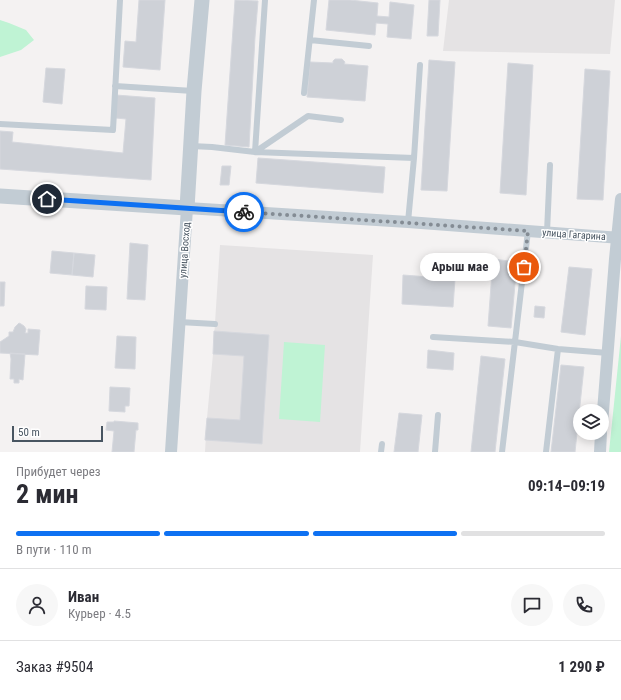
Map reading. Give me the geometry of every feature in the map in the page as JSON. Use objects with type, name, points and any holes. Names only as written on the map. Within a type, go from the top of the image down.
[{"type":"street","name":"улица Восход","points":[[170,452],[194,91],[202,0]]},
{"type":"street","name":"улица Гагарина","points":[[0,196],[619,237]]},
{"type":"street","points":[[604,404],[619,237],[621,199]]},
{"type":"street","points":[[600,452],[601,440]]},
{"type":"lane","points":[[0,124],[113,130],[120,0]]},
{"type":"lane","points":[[255,152],[265,0]]},
{"type":"lane","points":[[304,93],[314,0]]},
{"type":"lane","points":[[310,40],[369,46]]},
{"type":"lane","points":[[408,222],[420,65]]},
{"type":"lane","points":[[115,86],[194,91]]},
{"type":"lane","points":[[255,152],[308,116],[341,120]]},
{"type":"lane","points":[[191,146],[255,152],[414,158]]},
{"type":"lane","points":[[547,232],[550,165]]},
{"type":"lane","points":[[502,452],[528,231]]},
{"type":"lane","points":[[179,322],[215,324]]},
{"type":"lane","points":[[433,337],[514,342],[558,349],[608,353]]},
{"type":"lane","points":[[546,452],[558,349]]},
{"type":"lane","points":[[435,452],[438,415]]},
{"type":"lane","points":[[381,452],[382,444]]},
{"type":"shaded area","points":[[449,0],[615,0],[610,54],[443,51]]},
{"type":"shaded area","points":[[220,245],[373,255],[360,452],[205,452]]},
{"type":"green space","points":[[0,20],[26,30],[34,40],[21,50],[0,57]]},
{"type":"green space","points":[[621,336],[621,452],[609,452]]},
{"type":"green space","points":[[284,342],[325,345],[320,422],[279,419]]},
{"type":"building","points":[[139,0],[165,0],[160,70],[123,67],[125,41],[136,42]]},
{"type":"building","points":[[235,0],[258,1],[249,147],[225,145]]},
{"type":"building","points":[[329,0],[350,0],[378,3],[377,16],[389,17],[390,2],[414,5],[411,39],[387,37],[388,24],[376,23],[375,35],[326,30]]},
{"type":"building","points":[[429,0],[440,0],[438,36],[427,36]]},
{"type":"building","points":[[335,59],[342,59],[345,62],[344,64],[368,66],[365,101],[307,97],[310,62],[333,63]]},
{"type":"building","points":[[429,60],[455,62],[447,191],[421,190]]},
{"type":"building","points":[[508,63],[533,65],[526,195],[500,193]]},
{"type":"building","points":[[46,68],[65,69],[62,104],[43,102]]},
{"type":"building","points":[[585,69],[610,71],[603,200],[577,199]]},
{"type":"building","points":[[116,95],[155,98],[151,180],[0,169],[0,131],[13,132],[12,142],[123,153],[126,119],[116,118]]},
{"type":"building","points":[[258,158],[385,167],[383,193],[256,183]]},
{"type":"building","points":[[222,166],[231,166],[229,185],[220,185]]},
{"type":"building","points":[[130,243],[148,245],[145,300],[127,299]]},
{"type":"building","points":[[52,251],[74,253],[72,275],[50,273]]},
{"type":"building","points":[[74,253],[95,255],[93,277],[72,275]]},
{"type":"building","points":[[493,259],[517,262],[511,328],[488,326]]},
{"type":"building","points":[[569,267],[592,269],[585,335],[561,332]]},
{"type":"building","points":[[403,275],[455,279],[453,307],[402,304]]},
{"type":"building","points":[[0,282],[5,282],[4,306],[0,306]]},
{"type":"building","points":[[86,286],[107,287],[106,310],[85,309]]},
{"type":"building","points":[[535,306],[545,307],[544,318],[534,317]]},
{"type":"building","points":[[19,323],[26,329],[25,333],[28,333],[28,329],[40,330],[38,355],[0,353],[0,342],[9,336],[9,332],[13,332]]},
{"type":"building","points":[[214,331],[269,335],[262,444],[205,440],[207,418],[240,420],[244,356],[213,354]]},
{"type":"building","points":[[117,336],[136,337],[135,369],[115,368]]},
{"type":"building","points":[[428,350],[454,353],[453,370],[427,368]]},
{"type":"building","points":[[10,353],[25,354],[23,380],[19,379],[19,383],[14,383],[14,379],[10,379]]},
{"type":"building","points":[[481,356],[505,359],[495,452],[471,452]]},
{"type":"building","points":[[561,365],[584,367],[580,404],[573,404],[573,440],[576,440],[575,452],[551,452]]},
{"type":"building","points":[[110,387],[130,388],[129,406],[125,406],[125,412],[109,411]]},
{"type":"building","points":[[399,413],[422,415],[418,452],[394,452]]},
{"type":"building","points":[[114,421],[138,423],[134,452],[112,452],[114,431],[106,430],[107,422]]},
{"type":"way so far","points":[[244,212],[528,231],[524,267]]},
{"type":"place","name":"Арыш мае","points":[[524,267]]},
{"type":"route","points":[[47,199],[244,212]]}]
